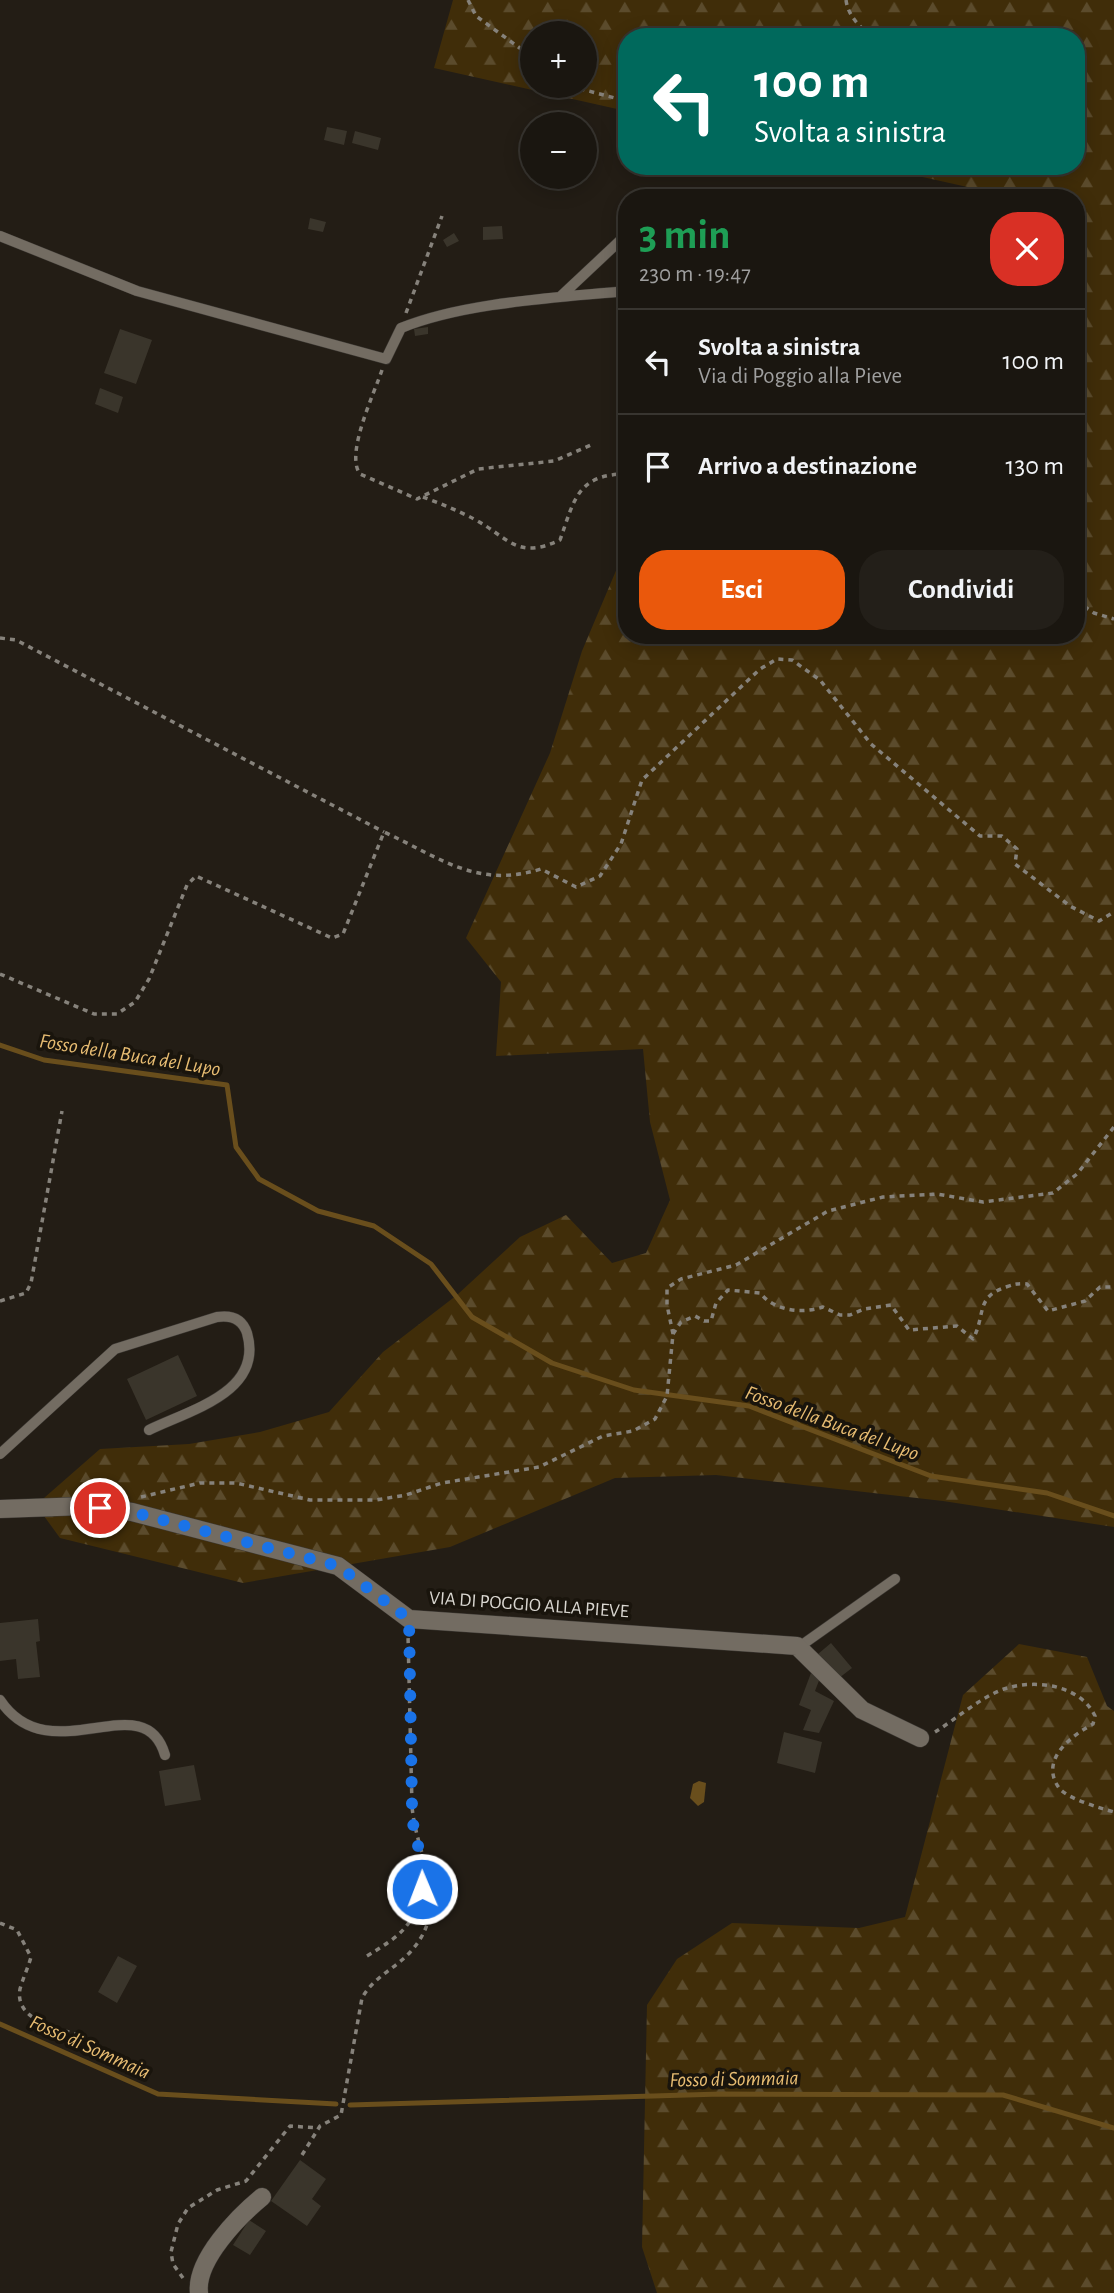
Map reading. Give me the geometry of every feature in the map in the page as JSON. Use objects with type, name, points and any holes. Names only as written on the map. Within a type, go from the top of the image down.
[{"type":"street","name":"VIA DI POGGIO ALLA PIEVE","points":[[0,1509],[36,1505],[116,1510],[338,1566],[409,1619],[799,1647]]},
{"type":"street","points":[[799,1647],[866,1713],[920,1738]]},
{"type":"street","points":[[198,2289],[203,2271],[233,2221],[262,2197]]},
{"type":"lane","points":[[0,236],[138,291],[386,359],[401,328],[426,318],[618,292]]},
{"type":"lane","points":[[560,298],[618,243]]},
{"type":"lane","points":[[0,1454],[116,1349],[217,1317],[228,1316],[240,1321],[246,1331],[248,1363],[235,1387],[149,1430]]},
{"type":"lane","points":[[799,1647],[895,1579]]},
{"type":"lane","points":[[0,1700],[7,1711],[25,1725],[55,1732],[70,1733],[133,1723],[150,1730],[161,1740],[165,1755]]},
{"type":"path","points":[[468,0],[476,16],[520,48]]},
{"type":"path","points":[[845,0],[860,28]]},
{"type":"path","points":[[597,93],[618,99]]},
{"type":"path","points":[[401,328],[442,216]]},
{"type":"path","points":[[386,359],[356,447],[355,468],[360,474],[409,497],[423,498],[476,520],[511,544],[546,547],[560,540],[572,504],[583,489],[599,477],[618,475]]},
{"type":"path","points":[[423,498],[478,469],[554,461],[591,445]]},
{"type":"path","points":[[1085,606],[1114,619]]},
{"type":"path","points":[[0,638],[16,640],[384,832],[477,875],[514,878],[541,869],[576,887],[600,876],[621,844],[642,780],[760,668],[777,659],[792,660],[820,680],[871,744],[980,836],[1002,836],[1017,849],[1015,864],[1060,898],[1099,920],[1114,912]]},
{"type":"path","points":[[0,974],[94,1014],[117,1014],[135,1002],[142,990],[187,886],[196,876],[332,937],[343,934],[384,832]]},
{"type":"path","points":[[0,1301],[26,1293],[31,1283],[62,1111]]},
{"type":"path","points":[[116,1510],[123,1502],[200,1483],[236,1483],[310,1500],[376,1500],[406,1495],[442,1483],[539,1466],[603,1436],[633,1431],[655,1419],[667,1396],[673,1334],[667,1288],[681,1279],[736,1265],[828,1211],[883,1197],[937,1194],[983,1202],[1053,1193],[1077,1174],[1114,1127]]},
{"type":"path","points":[[673,1334],[681,1322],[695,1316],[711,1321],[716,1303],[728,1290],[760,1293],[769,1304],[793,1310],[809,1311],[822,1307],[841,1315],[891,1306],[909,1330],[957,1326],[973,1339],[985,1297],[995,1290],[1018,1283],[1027,1284],[1048,1311],[1085,1301],[1100,1287],[1114,1287]]},
{"type":"path","points":[[302,2155],[319,2128],[341,2115],[362,1998],[377,1978],[407,1957],[426,1930],[433,1901],[427,1870],[414,1835],[409,1619]]},
{"type":"path","points":[[920,1738],[923,1739],[1002,1690],[1030,1684],[1068,1690],[1087,1704],[1095,1716],[1093,1724],[1068,1741],[1056,1754],[1054,1777],[1060,1790],[1091,1806],[1114,1812]]},
{"type":"path","points":[[367,1956],[395,1940],[410,1924],[418,1908],[427,1870]]},
{"type":"path","points":[[0,1923],[17,1930],[30,1957],[20,1991],[21,2004],[30,2016],[81,2036]]},
{"type":"path","points":[[198,2289],[178,2274],[171,2252],[177,2224],[188,2208],[216,2190],[246,2181],[290,2126],[319,2128]]},
{"type":"green space","points":[[453,0],[1114,0],[1114,1527],[943,1501],[716,1475],[615,1478],[450,1547],[243,1583],[60,1538],[36,1505],[100,1449],[189,1444],[260,1432],[329,1412],[383,1352],[457,1295],[520,1237],[566,1215],[612,1263],[646,1253],[670,1200],[650,1122],[643,1049],[496,1056],[501,982],[466,938],[550,753],[582,651],[618,566],[618,644],[1085,644],[1085,189],[972,189],[914,175],[1085,175],[1085,28],[618,28],[618,109],[568,98],[597,98],[597,21],[520,21],[520,87],[434,68]]},
{"type":"green space","points":[[1019,1644],[1087,1657],[1107,1706],[1114,1711],[1114,2293],[657,2293],[642,2247],[647,2005],[677,1959],[732,1923],[859,1928],[905,1917],[963,1695]]},
{"type":"shaded area","points":[[699,1781],[706,1783],[704,1802],[698,1806],[690,1798],[693,1784]]},
{"type":"building","points":[[327,127],[347,131],[344,145],[324,140]]},
{"type":"building","points":[[355,131],[381,138],[378,150],[352,143]]},
{"type":"building","points":[[310,218],[326,222],[323,232],[308,229]]},
{"type":"building","points":[[502,226],[503,239],[483,240],[483,227]]},
{"type":"building","points":[[454,233],[459,241],[447,247],[443,240]]},
{"type":"building","points":[[428,327],[428,334],[415,336],[414,329]]},
{"type":"building","points":[[120,329],[152,340],[136,384],[104,373]]},
{"type":"building","points":[[100,388],[123,397],[118,413],[95,404]]},
{"type":"building","points":[[178,1355],[197,1396],[146,1420],[127,1379]]},
{"type":"building","points":[[38,1619],[40,1641],[36,1642],[40,1677],[18,1679],[16,1659],[0,1661],[0,1623]]},
{"type":"building","points":[[831,1643],[852,1668],[839,1678],[818,1654]]},
{"type":"building","points":[[811,1673],[820,1678],[815,1691],[834,1701],[819,1733],[803,1730],[811,1710],[799,1705]]},
{"type":"building","points":[[784,1732],[822,1742],[815,1773],[777,1763]]},
{"type":"building","points":[[194,1765],[201,1800],[165,1806],[159,1771]]},
{"type":"building","points":[[118,1956],[137,1966],[117,2003],[98,1992]]},
{"type":"building","points":[[300,2160],[326,2179],[312,2199],[321,2206],[307,2226],[271,2201]]},
{"type":"building","points":[[249,2220],[266,2231],[250,2255],[233,2245]]},
{"type":"waterway","name":"Fosso della Buca del Lupo","points":[[0,1045],[44,1060],[227,1085],[236,1147],[259,1179],[318,1211],[374,1226],[431,1264],[472,1317],[552,1363],[634,1390],[749,1406],[931,1476],[1047,1493],[1114,1516]]},
{"type":"waterway","name":"Fosso di Sommaia","points":[[0,2024],[158,2094],[336,2104]]},
{"type":"waterway","name":"Fosso di Sommaia","points":[[350,2105],[721,2094],[1003,2095],[1114,2128]]},
{"type":"route","points":[[100,1508],[132,1512],[338,1566],[409,1619],[412,1806],[414,1835],[427,1870],[422,1889]]}]
